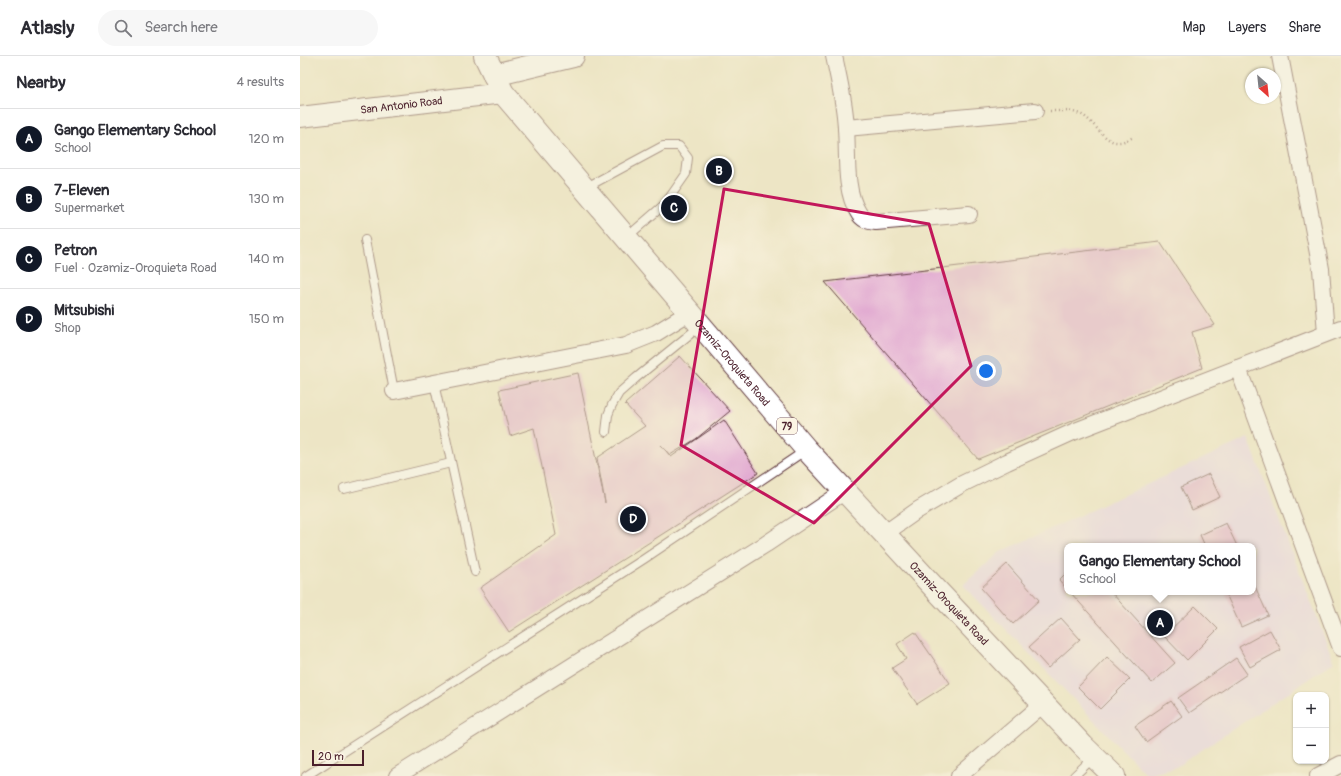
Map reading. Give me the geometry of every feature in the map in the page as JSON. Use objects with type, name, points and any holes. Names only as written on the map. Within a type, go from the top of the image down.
[{"type":"main road","points":[[494,74],[573,56]]},
{"type":"main road","name":"Ozamiz-Oroquieta Road","points":[[494,74],[584,188],[806,449],[1043,704],[1114,776]]},
{"type":"street","points":[[834,56],[846,128],[850,190],[858,213],[865,220],[876,222],[969,214]]},
{"type":"street","points":[[884,534],[918,510],[962,484],[1073,432],[1334,330],[1280,56]]},
{"type":"street","name":"San Antonio Road","points":[[300,117],[494,74]]},
{"type":"street","points":[[846,128],[1035,111]]},
{"type":"street","points":[[394,390],[626,345],[696,319]]},
{"type":"street","points":[[1238,368],[1341,648]]},
{"type":"street","points":[[397,776],[766,544],[845,491]]},
{"type":"street","points":[[959,776],[1043,704]]},
{"type":"street","points":[[1318,776],[1341,764]]},
{"type":"lane","points":[[584,188],[663,146],[679,146],[688,158],[686,174],[665,204],[627,238]]},
{"type":"lane","points":[[365,240],[394,390]]},
{"type":"lane","points":[[606,432],[608,415],[612,405],[620,393],[696,319]]},
{"type":"lane","points":[[434,383],[475,572]]},
{"type":"lane","points":[[306,776],[644,559],[806,449]]},
{"type":"lane","points":[[344,489],[451,463]]},
{"type":"lane","points":[[1074,776],[1094,757]]},
{"type":"path","points":[[1035,111],[1069,111],[1081,114],[1091,121],[1108,139],[1115,142],[1121,142],[1134,137]]},
{"type":"highlighted area","points":[[724,189],[929,224],[971,366],[814,523],[681,445]]},
{"type":"shaded area","points":[[1248,438],[1334,662],[1176,767],[1146,774],[963,585],[1000,552]]},
{"type":"building","points":[[1160,242],[1215,325],[1192,332],[1202,368],[978,459],[825,282]]},
{"type":"building","points":[[680,356],[730,411],[696,439],[670,455],[661,445],[671,457],[724,420],[758,473],[509,632],[480,588],[556,535],[534,428],[510,436],[499,390],[578,373],[605,503],[597,458],[645,426],[625,404]]},
{"type":"building","points":[[1209,474],[1220,497],[1192,510],[1181,487]]},
{"type":"building","points":[[1226,523],[1236,543],[1204,543],[1200,535]]},
{"type":"building","points":[[1007,564],[1039,600],[1013,624],[981,588]]},
{"type":"building","points":[[1064,575],[1064,586],[1059,580]]},
{"type":"building","points":[[1256,589],[1268,615],[1241,627],[1226,595],[1256,595]]},
{"type":"building","points":[[1073,595],[1114,595],[1175,663],[1152,683]]},
{"type":"building","points":[[1195,606],[1218,629],[1187,660],[1164,636]]},
{"type":"building","points":[[1061,618],[1080,639],[1048,668],[1029,647]]},
{"type":"building","points":[[1270,630],[1281,650],[1250,667],[1239,647]]},
{"type":"building","points":[[915,632],[950,683],[917,704],[892,668],[906,659],[897,644]]},
{"type":"building","points":[[1107,657],[1130,679],[1100,709],[1078,687]]},
{"type":"building","points":[[1236,658],[1247,674],[1189,713],[1178,698]]},
{"type":"building","points":[[1171,701],[1182,716],[1146,742],[1135,726]]},
{"type":"place","name":"7-Eleven","points":[[719,171]]},
{"type":"place","name":"Petron","points":[[674,208]]},
{"type":"place","name":"Mitsubishi","points":[[633,519]]},
{"type":"place","name":"Gango Elementary School","points":[[1160,623]]}]
